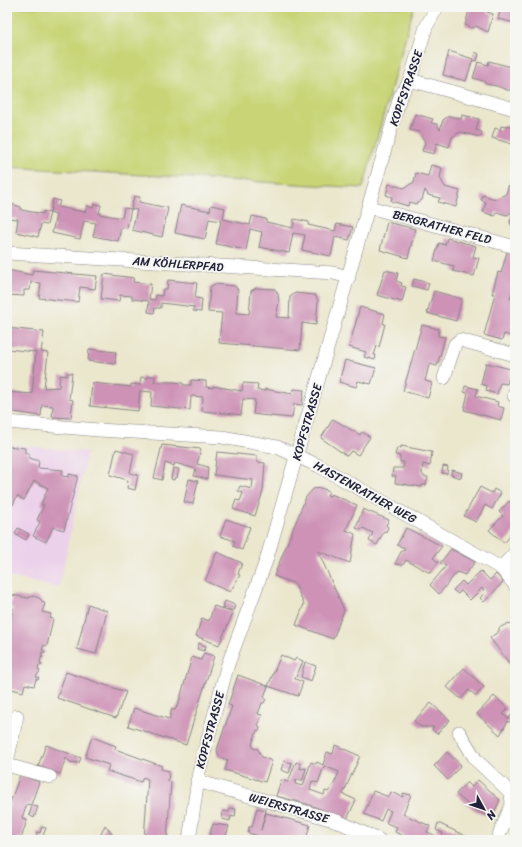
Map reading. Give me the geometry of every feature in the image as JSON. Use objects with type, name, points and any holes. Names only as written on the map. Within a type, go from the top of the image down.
[{"type":"street","name":"KOPFSTRASSE","points":[[189,840],[197,781],[227,667],[266,561],[400,97],[410,80],[426,28],[437,7]]},
{"type":"street","points":[[410,80],[515,109]]},
{"type":"street","name":"BERGRATHER FELD","points":[[369,207],[515,247]]},
{"type":"street","name":"AM KÖHLERPFAD","points":[[7,253],[326,273],[348,277]]},
{"type":"street","points":[[444,378],[455,344],[460,340],[515,355]]},
{"type":"street","name":"HASTENRATHER WEG","points":[[7,422],[98,430],[222,437],[277,447],[319,466],[501,568],[515,585]]},
{"type":"street","points":[[501,568],[515,553]]},
{"type":"street","points":[[17,716],[7,763],[50,777]]},
{"type":"street","points":[[459,732],[476,760],[511,793],[512,804],[497,840]]},
{"type":"street","name":"WEIERSTRASSE","points":[[197,781],[337,821],[379,840]]},
{"type":"shaded area","points":[[7,444],[87,452],[59,588],[7,576]]},
{"type":"green space","points":[[7,7],[414,7],[363,188],[7,167]]},
{"type":"building","points":[[470,7],[488,7],[487,12],[493,14],[488,32],[476,26],[473,28],[465,25]]},
{"type":"building","points":[[501,7],[515,7],[515,23],[498,19]]},
{"type":"building","points":[[449,51],[473,59],[466,81],[443,75]]},
{"type":"building","points":[[475,52],[479,54],[477,61],[473,60]]},
{"type":"building","points":[[489,61],[515,68],[515,88],[512,87],[511,90],[507,90],[486,84],[483,81],[473,78],[478,62],[488,65]]},
{"type":"building","points":[[415,114],[433,119],[431,123],[437,124],[440,130],[443,120],[449,116],[461,119],[462,115],[479,119],[476,130],[482,132],[480,137],[460,132],[452,137],[449,147],[437,143],[434,154],[422,151],[425,142],[419,132],[410,130]]},
{"type":"building","points":[[507,125],[515,127],[515,151],[512,144],[492,138],[495,128],[500,130],[501,126],[506,127]]},
{"type":"building","points":[[431,165],[442,168],[440,178],[445,187],[460,191],[456,207],[438,202],[440,198],[428,195],[425,190],[422,200],[416,204],[409,202],[408,206],[391,201],[392,197],[386,195],[389,184],[404,188],[414,182],[416,173],[428,176]]},
{"type":"building","points":[[509,184],[515,186],[515,230],[510,222],[513,212],[507,215],[496,212],[495,216],[483,212],[486,202],[481,200],[482,195],[496,199],[506,194]]},
{"type":"building","points":[[134,196],[140,197],[139,202],[168,208],[162,237],[132,230],[137,210],[131,209]]},
{"type":"building","points":[[53,199],[60,201],[58,207],[85,212],[87,206],[93,208],[94,204],[101,205],[99,214],[122,218],[124,208],[131,209],[127,228],[121,227],[118,241],[93,236],[96,223],[84,221],[80,239],[52,233],[56,215],[50,213]]},
{"type":"building","points":[[8,203],[21,207],[21,210],[43,214],[43,211],[50,213],[47,225],[41,224],[38,237],[16,232],[18,219],[7,218]]},
{"type":"building","points":[[181,205],[210,211],[211,205],[225,208],[223,219],[250,225],[252,216],[266,219],[266,222],[293,228],[294,219],[309,222],[308,225],[335,231],[337,224],[353,227],[349,240],[335,237],[331,256],[302,250],[305,235],[293,233],[289,253],[259,247],[262,232],[250,229],[246,250],[216,244],[221,221],[209,219],[205,239],[175,233]]},
{"type":"building","points":[[387,222],[415,229],[408,258],[380,250]]},
{"type":"building","points":[[447,238],[476,246],[473,257],[479,258],[474,276],[453,271],[454,266],[434,261],[439,243],[445,245]]},
{"type":"building","points":[[508,249],[515,250],[515,293],[512,292],[510,299],[514,299],[512,305],[515,306],[515,320],[511,336],[504,334],[502,340],[484,335],[495,294],[492,294],[498,272],[501,273]]},
{"type":"building","points":[[7,270],[32,275],[33,270],[97,276],[95,289],[80,287],[78,302],[39,298],[41,283],[31,282],[30,290],[24,290],[24,296],[7,295]]},
{"type":"building","points":[[385,270],[398,273],[396,281],[402,283],[401,286],[406,287],[402,302],[377,295]]},
{"type":"building","points":[[104,274],[134,278],[133,282],[151,284],[149,299],[155,300],[156,295],[162,296],[163,289],[167,289],[168,280],[197,283],[195,298],[202,299],[201,312],[193,311],[194,307],[161,303],[161,308],[155,308],[154,313],[148,312],[149,301],[132,299],[132,296],[120,295],[119,301],[101,299]]},
{"type":"building","points":[[414,279],[429,283],[427,290],[412,286]]},
{"type":"building","points":[[215,284],[235,286],[238,290],[236,313],[249,314],[251,291],[256,288],[275,289],[278,294],[279,302],[276,317],[289,318],[290,297],[295,293],[315,295],[318,300],[316,325],[302,323],[300,350],[219,343],[222,313],[208,312],[210,287]]},
{"type":"building","points":[[434,291],[462,299],[456,321],[427,313]]},
{"type":"building","points":[[360,307],[385,314],[383,323],[385,324],[379,347],[377,346],[374,355],[376,355],[375,360],[364,357],[366,352],[349,347]]},
{"type":"building","points":[[422,325],[439,329],[438,336],[445,337],[437,366],[429,364],[425,381],[432,383],[428,398],[403,391]]},
{"type":"building","points":[[7,328],[44,332],[41,352],[48,353],[44,388],[59,387],[60,375],[67,376],[67,373],[72,373],[69,399],[73,400],[71,418],[52,417],[53,406],[42,405],[41,416],[7,411],[7,392],[32,394],[36,352],[7,349]]},
{"type":"building","points":[[89,349],[116,352],[115,364],[88,361]]},
{"type":"building","points":[[345,360],[376,368],[371,384],[358,381],[356,387],[339,382]]},
{"type":"building","points":[[486,363],[511,369],[507,384],[500,383],[497,394],[486,391],[487,386],[481,384]]},
{"type":"building","points":[[148,376],[155,376],[154,382],[173,382],[183,383],[183,385],[191,385],[191,380],[206,381],[206,387],[213,388],[213,386],[242,391],[243,383],[258,384],[257,390],[265,391],[265,389],[293,394],[294,389],[304,390],[302,405],[294,404],[292,418],[260,415],[253,414],[255,400],[243,399],[241,415],[202,411],[203,397],[191,396],[190,410],[151,406],[152,392],[140,391],[138,411],[90,406],[92,383],[131,387],[131,384],[140,385],[141,377],[148,378]]},
{"type":"building","points":[[465,386],[478,389],[476,396],[498,402],[497,406],[504,408],[501,420],[464,410],[468,393],[464,392]]},
{"type":"building","points":[[333,419],[360,435],[362,432],[370,437],[358,455],[351,451],[347,456],[321,438]]},
{"type":"building","points":[[162,445],[201,449],[197,464],[208,467],[207,479],[194,476],[196,469],[175,463],[174,466],[165,463],[162,480],[154,478]]},
{"type":"building","points":[[7,446],[25,448],[25,453],[29,453],[29,458],[39,461],[38,468],[63,470],[62,476],[69,477],[69,474],[78,476],[64,530],[53,527],[46,542],[33,536],[40,522],[37,520],[44,505],[41,504],[48,488],[34,481],[24,500],[17,496],[13,505],[7,502]]},
{"type":"building","points":[[401,446],[432,452],[430,466],[423,464],[422,473],[424,477],[428,477],[426,485],[422,485],[422,487],[395,483],[396,476],[392,476],[393,468],[403,468],[404,462],[400,462],[400,456],[395,455],[397,448],[401,448]]},
{"type":"building","points":[[116,449],[134,454],[130,473],[138,475],[135,490],[127,488],[128,480],[110,475]]},
{"type":"building","points":[[217,452],[257,456],[257,462],[265,463],[263,491],[255,516],[233,509],[236,500],[240,501],[243,493],[238,491],[240,486],[252,489],[253,480],[214,475]]},
{"type":"building","points":[[443,466],[448,467],[447,474],[442,473]]},
{"type":"building","points":[[173,468],[179,469],[177,478],[175,477],[174,480],[171,479]]},
{"type":"building","points":[[452,470],[462,473],[461,478],[451,475]]},
{"type":"building","points":[[189,479],[198,481],[193,504],[184,502]]},
{"type":"building","points":[[480,487],[492,493],[494,489],[501,493],[492,509],[485,505],[476,522],[464,516]]},
{"type":"building","points":[[321,488],[329,491],[327,495],[330,496],[331,494],[357,505],[346,530],[355,534],[350,563],[318,551],[344,610],[333,639],[296,625],[304,604],[295,584],[274,576],[306,497],[313,489]]},
{"type":"building","points":[[509,501],[513,505],[515,503],[515,519],[512,522],[515,525],[515,531],[504,543],[489,530],[503,516],[499,512]]},
{"type":"building","points":[[363,509],[389,520],[386,525],[388,527],[386,532],[384,531],[377,545],[369,541],[373,533],[363,528],[361,530],[356,528]]},
{"type":"building","points":[[226,519],[250,527],[242,550],[233,546],[235,541],[220,536]]},
{"type":"building","points":[[18,528],[29,534],[26,540],[15,534]]},
{"type":"building","points":[[406,528],[442,546],[433,558],[438,562],[430,573],[406,560],[403,565],[395,564],[402,550],[404,551],[405,548],[397,545]]},
{"type":"building","points":[[451,549],[475,562],[465,575],[457,572],[439,594],[430,585],[446,566],[440,563]]},
{"type":"building","points":[[217,552],[242,563],[238,574],[240,575],[230,592],[205,581]]},
{"type":"building","points":[[481,571],[490,580],[496,574],[503,582],[484,602],[480,598],[485,592],[482,588],[470,600],[461,591],[458,594],[453,590],[462,581],[466,585]]},
{"type":"building","points":[[12,595],[28,598],[33,596],[39,598],[45,604],[42,612],[51,614],[50,618],[53,619],[47,646],[44,645],[42,650],[45,651],[45,653],[42,652],[41,657],[43,657],[41,658],[40,663],[42,664],[41,666],[39,665],[38,670],[40,671],[36,677],[39,678],[38,680],[36,679],[34,686],[25,684],[23,692],[8,688],[11,679],[7,678],[7,642],[10,637],[7,636],[13,608],[10,607]]},
{"type":"building","points":[[225,601],[235,605],[233,611],[223,607]]},
{"type":"building","points":[[88,604],[107,611],[96,654],[77,649]]},
{"type":"building","points":[[214,606],[233,613],[219,645],[196,636],[202,618],[209,621]]},
{"type":"building","points":[[509,623],[515,629],[515,665],[512,667],[490,638],[499,631],[499,628]]},
{"type":"building","points":[[199,643],[206,646],[204,651],[197,649]]},
{"type":"building","points":[[204,653],[214,656],[186,745],[128,726],[134,708],[169,719],[172,709],[175,710],[179,702],[192,657],[201,660]]},
{"type":"building","points":[[281,655],[294,661],[296,658],[303,661],[295,679],[303,682],[298,696],[268,686]]},
{"type":"building","points":[[305,662],[316,666],[311,681],[301,677]]},
{"type":"building","points":[[464,668],[484,687],[476,696],[469,690],[461,699],[447,687]]},
{"type":"building","points":[[66,672],[126,692],[116,718],[57,698]]},
{"type":"building","points":[[238,675],[268,686],[264,697],[266,699],[264,703],[262,703],[258,714],[262,715],[258,725],[260,727],[259,731],[257,730],[252,745],[254,749],[257,748],[262,757],[272,761],[265,782],[225,770],[228,760],[219,757],[217,750],[232,706],[228,705]]},
{"type":"building","points":[[494,696],[508,709],[503,714],[509,719],[515,708],[515,725],[508,721],[500,735],[477,714]]},
{"type":"building","points":[[431,703],[450,720],[437,734],[432,729],[434,727],[421,727],[414,721]]},
{"type":"building","points":[[92,737],[116,746],[115,749],[162,766],[161,769],[169,771],[168,781],[171,782],[167,840],[144,840],[148,779],[143,777],[141,782],[107,771],[109,765],[85,757]]},
{"type":"building","points":[[46,745],[81,758],[79,763],[70,762],[66,758],[60,774],[38,766]]},
{"type":"building","points":[[335,745],[360,756],[343,794],[356,800],[347,819],[307,804],[276,796],[281,780],[288,782],[296,762],[301,764],[300,769],[306,768],[303,780],[296,780],[295,784],[303,786],[311,762],[316,764],[317,762],[323,765],[327,752],[333,754]],"holes":[[[324,766],[339,772],[334,784],[328,792],[325,791],[324,795],[310,790],[312,781],[318,783]]]},
{"type":"building","points":[[447,752],[461,765],[448,780],[434,766]]},
{"type":"building","points":[[284,761],[292,763],[289,773],[281,770]]},
{"type":"building","points":[[20,775],[39,782],[31,805],[27,804],[22,818],[27,820],[21,839],[18,838],[15,840],[7,837],[7,811]]},
{"type":"building","points":[[478,780],[500,800],[494,813],[490,811],[488,816],[474,810],[456,794],[467,782],[472,787]]},
{"type":"building","points":[[373,791],[389,797],[391,792],[403,797],[403,793],[411,795],[403,814],[430,826],[427,832],[441,838],[443,833],[436,830],[438,823],[474,840],[412,840],[395,832],[397,827],[386,823],[391,811],[386,809],[381,821],[364,814]]},
{"type":"building","points":[[32,806],[38,807],[34,818],[29,815]]},
{"type":"building","points":[[230,808],[236,809],[235,817],[231,816],[230,821],[222,819],[223,811],[229,812]]},
{"type":"building","points":[[257,808],[266,810],[261,830],[266,813],[310,825],[306,840],[273,840],[248,833],[249,827],[252,827]]},
{"type":"building","points":[[213,824],[229,826],[225,840],[208,840]]},
{"type":"building","points":[[105,825],[117,840],[106,840],[100,837]]},
{"type":"building","points":[[42,827],[46,828],[42,838],[36,835],[37,832],[40,833]]}]
